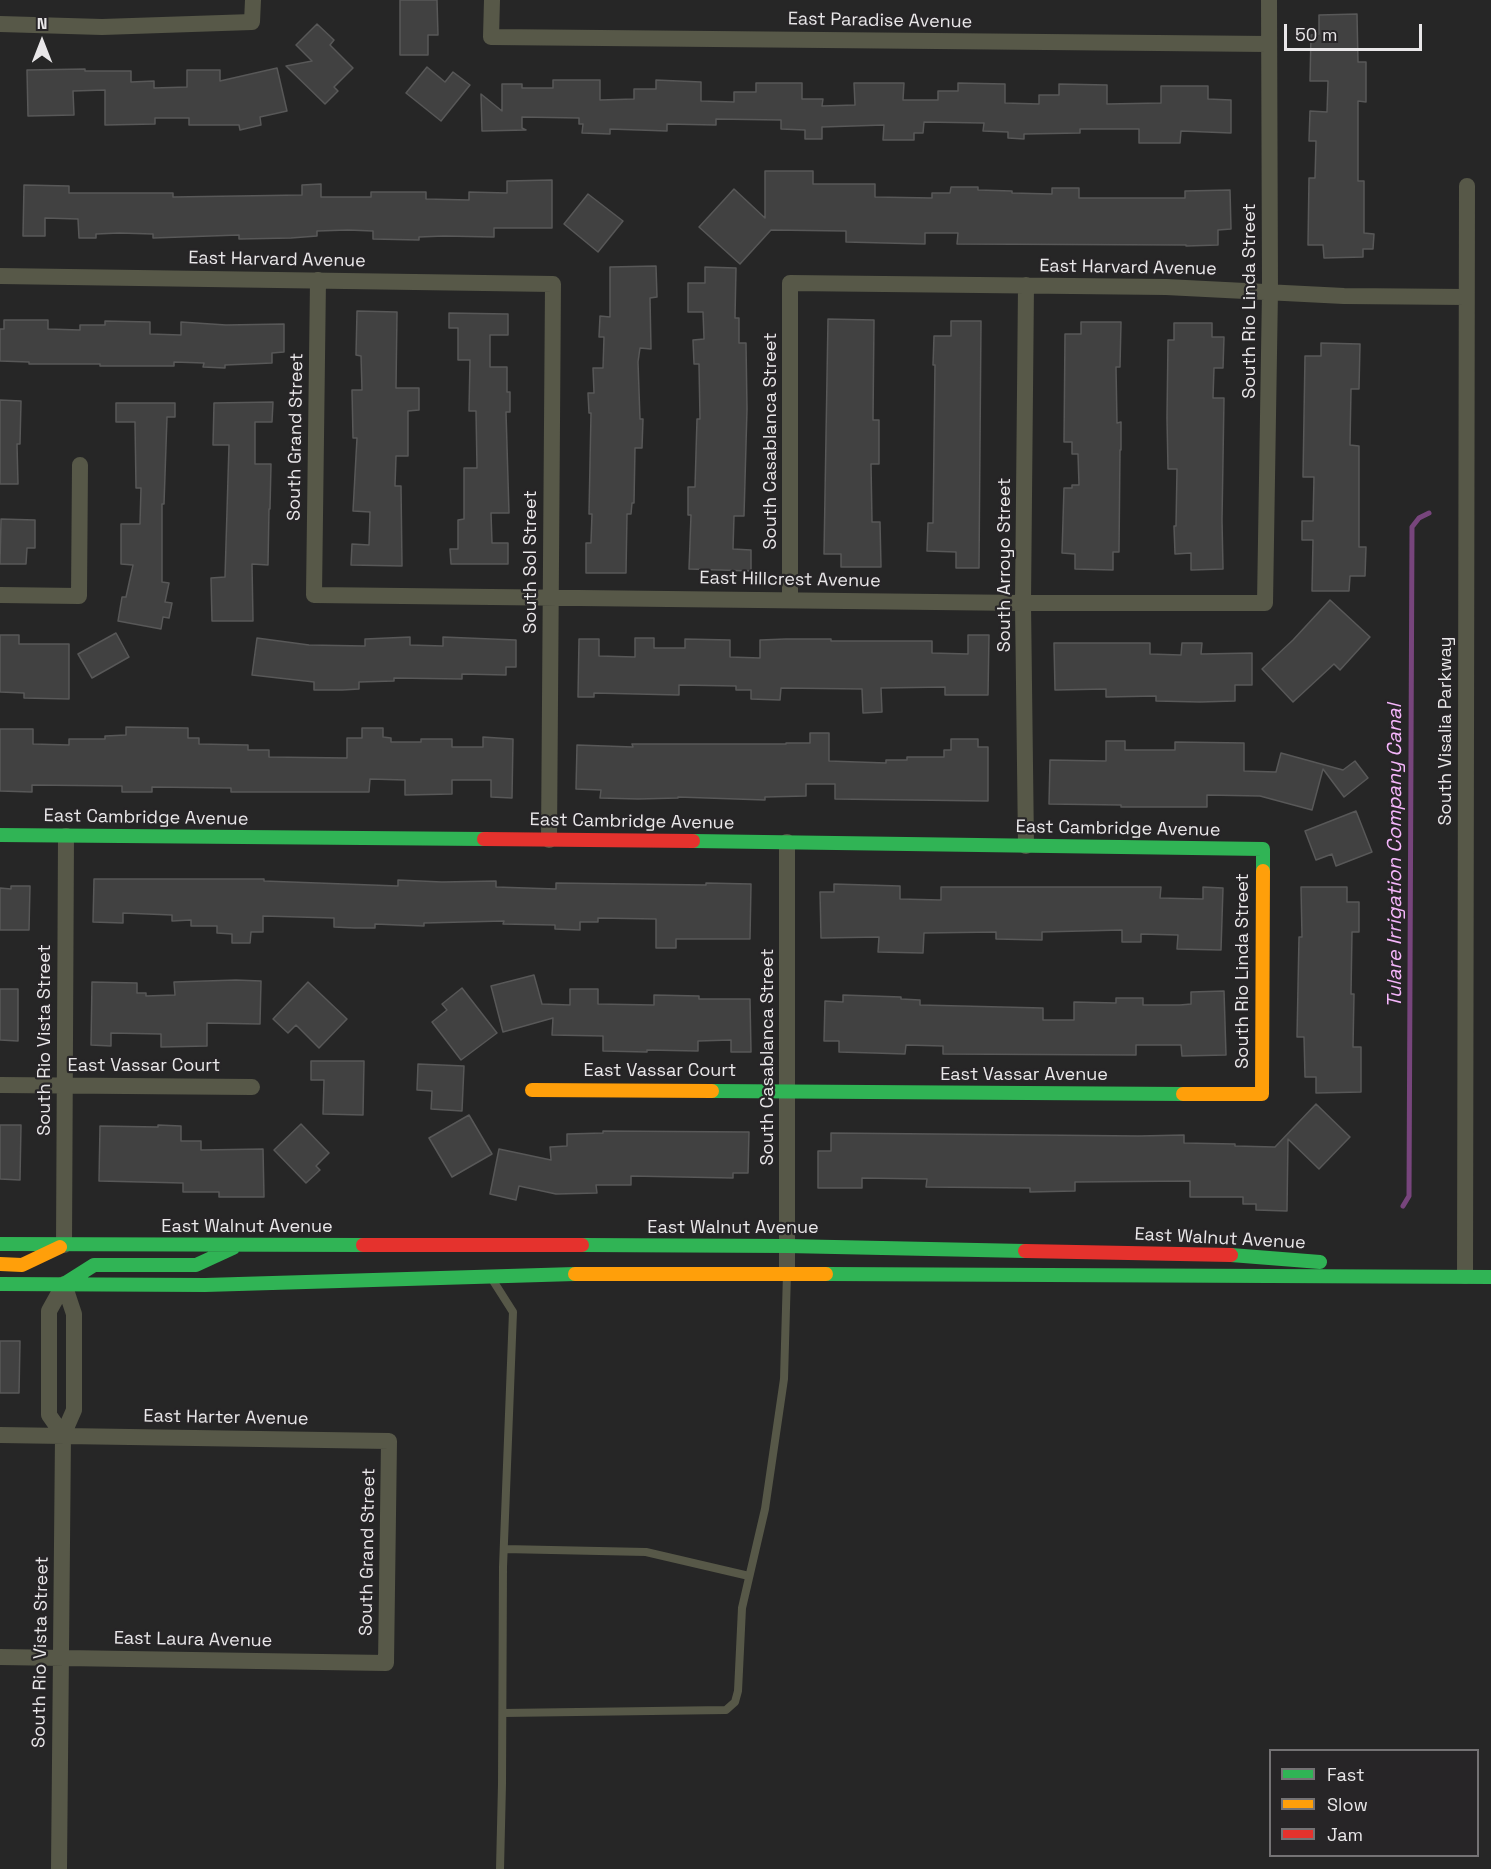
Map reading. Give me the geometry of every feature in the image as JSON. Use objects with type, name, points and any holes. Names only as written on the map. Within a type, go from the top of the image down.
[{"type":"main road","name":"East Cambridge Avenue","points":[[0,835],[1263,849]]},
{"type":"main road","name":"South Rio Linda Street","points":[[1262,1094],[1263,849]]},
{"type":"main road","name":"East Vassar Court","points":[[532,1090],[787,1091]]},
{"type":"main road","name":"East Vassar Avenue","points":[[787,1091],[1262,1094]]},
{"type":"main road","name":"East Walnut Avenue","points":[[0,1244],[240,1245],[488,1260],[787,1273],[1491,1276]]},
{"type":"main road","points":[[0,1264],[22,1265],[64,1245]]},
{"type":"main road","points":[[64,1284],[94,1265],[196,1265],[240,1245]]},
{"type":"main road","name":"East Walnut Avenue","points":[[0,1284],[205,1285],[488,1260],[787,1246],[1247,1255],[1465,1276]]},
{"type":"street","points":[[0,24],[102,27],[252,22],[253,0]]},
{"type":"street","name":"East Paradise Avenue","points":[[492,0],[491,37],[1268,44]]},
{"type":"street","name":"South Rio Linda Street","points":[[1265,603],[1270,291],[1269,0]]},
{"type":"street","name":"South Visalia Parkway","points":[[1465,1276],[1467,186]]},
{"type":"street","name":"East Harvard Avenue","points":[[0,276],[553,284]]},
{"type":"street","name":"South Grand Street","points":[[314,595],[318,280]]},
{"type":"street","name":"East Harvard Avenue","points":[[790,283],[1166,287],[1344,296],[1466,297]]},
{"type":"street","name":"South Casablanca Street","points":[[790,283],[790,600]]},
{"type":"street","name":"South Sol Street","points":[[549,840],[553,284]]},
{"type":"street","name":"South Arroyo Street","points":[[1026,285],[1023,603],[1026,846]]},
{"type":"street","points":[[0,595],[79,596],[80,465]]},
{"type":"street","name":"East Hillcrest Avenue","points":[[314,595],[1023,603],[1265,603]]},
{"type":"street","name":"South Rio Vista Street","points":[[64,1245],[66,836]]},
{"type":"street","name":"South Casablanca Street","points":[[787,1273],[788,842]]},
{"type":"street","name":"East Vassar Court","points":[[0,1085],[252,1087]]},
{"type":"street","name":"South Rio Vista Street","points":[[63,1435],[49,1414],[49,1334],[50,1311],[64,1284]]},
{"type":"street","name":"South Rio Vista Street","points":[[59,1869],[63,1435],[74,1410],[74,1314],[64,1284]]},
{"type":"street","name":"East Harter Avenue","points":[[0,1435],[389,1441]]},
{"type":"street","name":"South Grand Street","points":[[386,1663],[389,1441]]},
{"type":"street","name":"East Laura Avenue","points":[[0,1657],[386,1663]]},
{"type":"lane","points":[[488,1260],[513,1312],[504,1550],[500,1869]]},
{"type":"lane","points":[[503,1713],[726,1710],[735,1702],[738,1691],[742,1608],[765,1509],[784,1379],[787,1273]]},
{"type":"lane","points":[[504,1550],[646,1552],[749,1576]]},
{"type":"building","points":[[400,0],[437,0],[438,35],[428,35],[428,55],[400,55]]},
{"type":"building","points":[[1357,14],[1358,62],[1366,62],[1366,102],[1358,101],[1358,181],[1364,181],[1364,233],[1374,234],[1373,249],[1363,249],[1363,257],[1324,258],[1323,245],[1308,245],[1309,178],[1315,178],[1316,141],[1309,141],[1310,111],[1327,112],[1328,81],[1310,81],[1311,35],[1319,34],[1319,15]]},
{"type":"building","points":[[317,24],[334,40],[330,45],[353,68],[334,87],[338,91],[325,104],[286,66],[312,61],[296,45]]},
{"type":"building","points":[[427,67],[445,82],[453,72],[470,85],[441,121],[406,93]]},
{"type":"building","points":[[277,68],[287,111],[260,117],[261,125],[240,130],[239,125],[189,125],[189,118],[155,118],[155,124],[105,125],[105,90],[73,91],[74,115],[28,116],[27,70],[131,71],[131,82],[154,81],[154,88],[187,87],[187,70],[220,70],[220,81]]},
{"type":"building","points":[[553,80],[600,80],[600,100],[634,99],[634,89],[656,89],[656,80],[701,82],[701,101],[734,102],[734,92],[756,92],[756,83],[802,83],[802,99],[823,99],[822,106],[855,105],[854,83],[904,83],[903,100],[938,100],[938,91],[958,91],[958,83],[1005,84],[1005,103],[1039,104],[1039,95],[1059,95],[1059,84],[1107,85],[1107,104],[1161,103],[1161,86],[1208,86],[1208,99],[1231,100],[1231,133],[1181,131],[1180,143],[1139,143],[1139,129],[1080,129],[1080,133],[1024,134],[1024,139],[1008,138],[1008,132],[983,131],[984,123],[924,122],[923,133],[914,133],[914,140],[883,140],[884,125],[822,127],[822,139],[805,139],[805,130],[781,129],[781,120],[716,119],[716,125],[667,124],[667,131],[610,129],[610,134],[582,133],[583,124],[579,124],[579,118],[522,117],[522,128],[526,130],[482,131],[481,94],[502,111],[502,84],[522,84],[522,88],[553,88]]},
{"type":"building","points":[[765,171],[813,171],[813,184],[875,184],[875,197],[932,198],[932,193],[950,193],[951,187],[978,187],[978,190],[1052,194],[1052,188],[1079,188],[1079,198],[1185,198],[1185,191],[1230,190],[1231,229],[1218,230],[1218,245],[1186,246],[957,244],[958,233],[925,233],[925,244],[846,242],[846,231],[771,230],[740,264],[699,227],[734,189],[765,218]]},
{"type":"building","points":[[552,180],[552,228],[494,228],[494,237],[444,236],[419,237],[419,240],[373,239],[373,231],[348,230],[317,231],[317,236],[291,238],[239,239],[239,235],[153,238],[153,234],[119,233],[96,234],[96,238],[79,238],[78,219],[45,218],[45,236],[23,236],[24,185],[69,186],[69,193],[173,193],[173,197],[302,195],[302,185],[321,184],[321,197],[371,197],[371,192],[426,192],[426,199],[469,200],[469,192],[507,193],[507,181]]},
{"type":"building","points":[[588,194],[623,221],[598,252],[564,224]]},
{"type":"building","points":[[656,266],[657,297],[650,298],[651,349],[640,348],[638,362],[640,419],[643,419],[642,448],[635,448],[634,503],[632,503],[631,514],[627,514],[626,573],[586,573],[586,543],[591,543],[592,514],[589,514],[591,413],[589,413],[588,393],[594,393],[593,368],[603,368],[604,337],[599,337],[600,316],[610,317],[610,267]]},
{"type":"building","points":[[705,267],[736,268],[735,318],[739,318],[739,343],[746,343],[747,409],[744,516],[734,516],[733,549],[751,550],[751,571],[689,569],[691,515],[688,515],[688,487],[695,487],[697,419],[700,419],[699,364],[694,364],[693,340],[704,339],[703,312],[688,312],[688,283],[705,283]]},
{"type":"building","points":[[357,311],[397,312],[396,388],[419,388],[419,410],[408,411],[408,456],[396,456],[395,486],[401,486],[402,566],[351,565],[352,544],[369,545],[370,512],[353,511],[357,438],[353,438],[352,390],[362,390],[361,356],[356,355]]},
{"type":"building","points":[[449,313],[508,314],[508,335],[490,335],[490,367],[507,367],[507,392],[510,392],[510,412],[506,412],[509,513],[491,513],[492,543],[508,543],[508,564],[451,564],[450,549],[458,549],[458,520],[464,519],[464,468],[477,468],[476,411],[469,411],[470,360],[458,360],[458,328],[449,328]]},
{"type":"building","points":[[828,319],[874,320],[873,420],[879,420],[879,464],[871,464],[872,522],[880,522],[881,567],[841,567],[841,554],[824,554]]},
{"type":"building","points":[[4,320],[48,320],[48,329],[80,330],[80,325],[105,325],[105,321],[150,322],[150,334],[181,335],[181,322],[226,325],[284,324],[284,352],[272,353],[272,363],[225,365],[225,368],[203,367],[204,363],[174,362],[174,366],[100,366],[100,364],[29,364],[29,362],[0,361],[0,329],[4,329]]},
{"type":"building","points":[[951,321],[981,321],[979,568],[956,568],[956,552],[927,551],[928,523],[933,523],[934,336],[951,336]]},
{"type":"building","points":[[1081,322],[1121,322],[1120,367],[1116,367],[1117,423],[1121,422],[1119,552],[1113,552],[1113,570],[1075,569],[1075,554],[1062,553],[1064,488],[1079,485],[1078,454],[1072,454],[1072,442],[1064,442],[1065,334],[1081,334]]},
{"type":"building","points":[[1174,323],[1212,323],[1212,337],[1224,337],[1223,368],[1214,368],[1213,398],[1224,398],[1223,569],[1191,570],[1191,553],[1175,554],[1177,469],[1168,469],[1167,418],[1168,340],[1174,340]]},
{"type":"building","points":[[1321,343],[1360,344],[1359,389],[1351,389],[1350,445],[1359,446],[1359,547],[1366,547],[1365,576],[1350,576],[1349,591],[1312,591],[1313,540],[1302,540],[1302,521],[1313,521],[1314,477],[1303,477],[1305,356],[1321,356]]},
{"type":"building","points":[[0,400],[21,401],[20,444],[17,444],[18,484],[0,484]]},
{"type":"building","points":[[273,402],[272,422],[255,422],[255,464],[271,464],[268,565],[252,564],[253,621],[212,621],[211,578],[225,577],[229,445],[213,445],[214,403]]},
{"type":"building","points":[[116,403],[175,403],[175,417],[167,417],[164,504],[162,504],[162,582],[169,583],[165,602],[172,603],[169,618],[163,617],[161,629],[118,621],[122,597],[126,597],[133,565],[121,564],[121,524],[140,524],[141,488],[136,488],[135,422],[116,422]]},
{"type":"building","points":[[1,519],[35,520],[35,548],[27,548],[26,564],[0,564]]},
{"type":"building","points":[[1330,600],[1370,637],[1340,670],[1334,664],[1293,702],[1262,669]]},
{"type":"building","points":[[116,633],[129,657],[92,678],[78,654]]},
{"type":"building","points":[[0,635],[19,635],[19,644],[69,644],[69,699],[24,698],[24,693],[0,692]]},
{"type":"building","points":[[968,635],[989,635],[988,695],[945,695],[945,687],[881,688],[882,712],[863,713],[862,689],[781,688],[780,700],[751,699],[751,690],[736,690],[736,686],[679,685],[679,695],[594,693],[594,697],[578,697],[579,639],[599,639],[599,656],[635,657],[635,638],[654,638],[654,648],[685,648],[685,639],[730,640],[730,657],[760,658],[760,640],[786,639],[932,641],[932,653],[968,654]]},
{"type":"building","points":[[410,637],[410,645],[443,646],[443,637],[516,640],[516,667],[506,667],[506,675],[462,674],[462,679],[394,678],[394,681],[359,682],[359,689],[342,690],[314,690],[314,682],[252,675],[257,638],[309,645],[365,646],[365,639]]},
{"type":"building","points":[[1054,643],[1150,643],[1150,654],[1181,655],[1182,643],[1202,643],[1201,654],[1252,653],[1252,685],[1235,685],[1235,701],[1200,702],[1156,701],[1156,696],[1106,697],[1106,689],[1055,690]]},
{"type":"building","points":[[126,727],[188,728],[188,738],[199,738],[199,744],[248,745],[248,750],[269,750],[269,757],[347,758],[347,738],[362,738],[362,728],[383,728],[383,737],[391,738],[391,742],[452,739],[452,747],[483,747],[483,737],[513,739],[512,798],[491,797],[491,780],[452,780],[452,794],[405,795],[405,780],[370,779],[369,792],[231,792],[231,788],[152,787],[152,792],[122,792],[122,786],[32,785],[32,792],[0,791],[0,729],[33,729],[33,744],[69,745],[69,739],[105,739],[105,736],[126,735]]},
{"type":"building","points":[[810,733],[829,733],[829,761],[886,763],[886,760],[907,760],[907,757],[944,757],[944,750],[951,750],[951,739],[978,739],[978,747],[988,747],[988,801],[835,799],[835,784],[806,784],[806,796],[765,797],[765,800],[678,797],[600,798],[601,790],[576,789],[577,745],[633,747],[632,744],[810,743]]},
{"type":"building","points":[[1106,741],[1125,741],[1125,750],[1175,750],[1175,742],[1244,743],[1244,771],[1276,772],[1281,753],[1343,770],[1355,761],[1368,778],[1344,797],[1323,769],[1312,810],[1260,796],[1207,795],[1207,807],[1049,804],[1050,760],[1106,761]]},
{"type":"building","points":[[1356,811],[1372,852],[1336,866],[1332,854],[1316,860],[1305,831]]},
{"type":"building","points":[[94,879],[264,879],[264,881],[398,886],[398,880],[496,881],[496,887],[556,889],[556,883],[751,884],[750,939],[676,939],[676,948],[656,948],[656,919],[598,918],[598,922],[580,922],[580,930],[555,929],[555,925],[503,924],[504,921],[424,923],[424,926],[375,924],[375,928],[355,928],[334,927],[334,918],[263,916],[263,932],[251,932],[250,943],[232,943],[232,934],[217,933],[217,926],[191,926],[191,920],[172,921],[172,915],[123,913],[123,923],[93,922]]},
{"type":"building","points":[[834,884],[900,886],[900,899],[941,900],[941,887],[1161,887],[1160,898],[1203,899],[1203,887],[1223,888],[1221,950],[1177,949],[1178,935],[1141,934],[1141,942],[1122,942],[1122,930],[1042,932],[1042,940],[996,939],[996,932],[924,933],[923,953],[878,952],[879,937],[821,938],[820,892],[834,892]]},
{"type":"building","points":[[11,886],[30,886],[29,930],[0,930],[0,888],[11,889]]},
{"type":"building","points":[[1301,887],[1347,887],[1347,902],[1359,902],[1359,932],[1352,932],[1351,994],[1354,994],[1353,1047],[1361,1047],[1361,1092],[1316,1093],[1316,1077],[1305,1077],[1304,1037],[1297,1037],[1299,937],[1302,937]]},
{"type":"building","points":[[534,975],[542,1004],[570,1005],[570,989],[598,989],[598,1004],[654,1005],[654,995],[699,996],[699,999],[750,999],[751,1052],[731,1052],[731,1040],[698,1041],[698,1051],[603,1051],[603,1036],[552,1035],[553,1018],[503,1032],[491,986]]},
{"type":"building","points":[[261,981],[260,1024],[207,1023],[207,1046],[161,1047],[161,1034],[111,1033],[111,1046],[91,1045],[92,982],[137,983],[137,993],[146,993],[146,996],[175,995],[174,982]]},
{"type":"building","points":[[308,982],[347,1019],[319,1048],[296,1025],[288,1033],[273,1019]]},
{"type":"building","points":[[462,988],[497,1033],[461,1060],[432,1022],[447,1010],[442,1004]]},
{"type":"building","points":[[0,989],[18,989],[18,1041],[0,1040]]},
{"type":"building","points":[[1224,991],[1226,1055],[1182,1056],[1181,1045],[1136,1045],[1136,1055],[943,1054],[943,1046],[906,1045],[905,1054],[839,1052],[839,1041],[824,1041],[825,1001],[843,1002],[843,995],[901,997],[901,999],[920,1000],[920,1005],[1043,1008],[1043,1020],[1074,1020],[1074,1002],[1116,1003],[1116,998],[1143,998],[1143,1005],[1180,1005],[1191,1004],[1191,992]]},
{"type":"building","points":[[311,1061],[364,1061],[363,1115],[323,1114],[324,1080],[311,1080]]},
{"type":"building","points":[[418,1064],[464,1066],[462,1111],[431,1109],[432,1091],[417,1090]]},
{"type":"building","points":[[1316,1104],[1350,1137],[1319,1169],[1288,1139],[1287,1211],[1256,1210],[1256,1204],[1243,1204],[1243,1197],[1190,1197],[1190,1181],[1075,1182],[1075,1191],[1030,1192],[1030,1188],[926,1187],[927,1179],[862,1178],[862,1188],[818,1188],[818,1151],[831,1151],[831,1133],[1184,1135],[1184,1143],[1275,1147]]},
{"type":"building","points":[[469,1115],[492,1154],[452,1177],[429,1138]]},
{"type":"building","points":[[301,1124],[329,1153],[316,1166],[320,1170],[306,1183],[274,1150]]},
{"type":"building","points":[[0,1125],[21,1125],[20,1180],[0,1179]]},
{"type":"building","points":[[158,1125],[181,1126],[181,1141],[201,1141],[201,1150],[263,1149],[264,1197],[219,1197],[219,1192],[183,1192],[183,1183],[99,1181],[100,1126],[158,1127]]},
{"type":"building","points":[[603,1131],[749,1132],[748,1173],[733,1173],[733,1178],[631,1176],[631,1185],[596,1185],[597,1193],[556,1194],[519,1186],[516,1200],[490,1194],[499,1149],[551,1160],[550,1147],[567,1146],[567,1134],[603,1133]]},
{"type":"building","points":[[0,1341],[20,1341],[19,1393],[0,1393]]},
{"type":"waterway","name":"Tulare Irrigation Company Canal","points":[[1403,1206],[1409,1196],[1412,527],[1419,518],[1429,513]]},
{"type":"traffic: fast","points":[[0,835],[484,839]]},
{"type":"traffic: fast","points":[[693,841],[1263,849],[1263,871]]},
{"type":"traffic: fast","points":[[712,1091],[1183,1094]]},
{"type":"traffic: fast","points":[[0,1244],[363,1245]]},
{"type":"traffic: fast","points":[[582,1245],[1025,1251]]},
{"type":"traffic: fast","points":[[64,1284],[94,1265],[196,1265],[233,1248]]},
{"type":"traffic: fast","points":[[1231,1255],[1320,1262]]},
{"type":"traffic: fast","points":[[0,1284],[205,1285],[575,1274]]},
{"type":"traffic: fast","points":[[826,1274],[1491,1277]]},
{"type":"traffic: slow","points":[[1183,1094],[1262,1094],[1263,871]]},
{"type":"traffic: slow","points":[[532,1090],[712,1091]]},
{"type":"traffic: slow","points":[[0,1264],[22,1265],[60,1247]]},
{"type":"traffic: slow","points":[[575,1274],[826,1274]]},
{"type":"traffic: jam","points":[[484,839],[693,841]]},
{"type":"traffic: jam","points":[[363,1245],[582,1245]]},
{"type":"traffic: jam","points":[[1025,1251],[1231,1255]]}]
